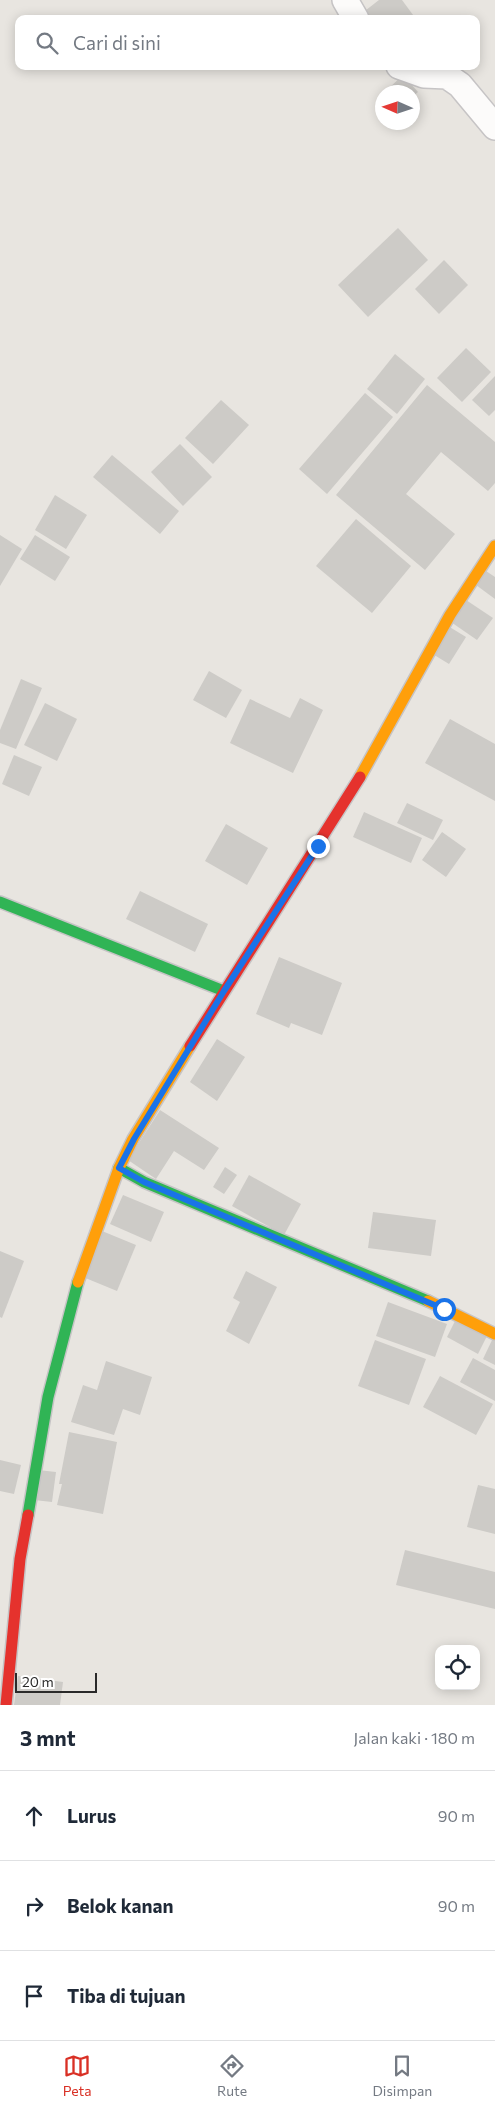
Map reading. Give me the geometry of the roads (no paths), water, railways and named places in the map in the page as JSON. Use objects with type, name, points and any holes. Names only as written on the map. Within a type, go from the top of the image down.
[{"type":"street","points":[[345,0],[354,15]]},
{"type":"street","points":[[412,70],[424,74],[447,76],[460,85],[495,127]]},
{"type":"street","points":[[6,1705],[20,1559],[48,1396],[75,1289],[119,1168],[134,1139],[224,991],[279,908],[365,769],[450,615],[492,556]]},
{"type":"street","points":[[0,902],[224,991]]},
{"type":"street","points":[[119,1168],[144,1182],[282,1242],[451,1311],[495,1334]]}]
